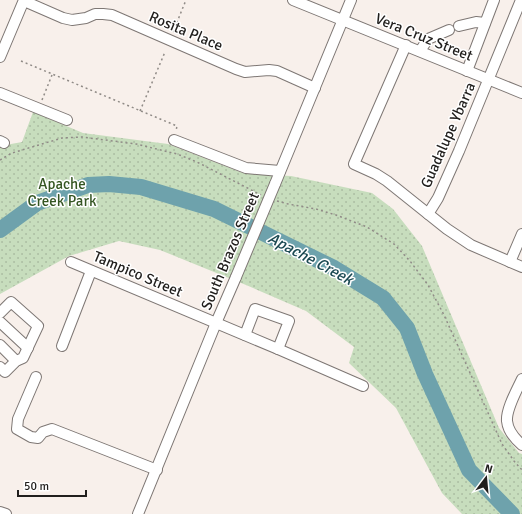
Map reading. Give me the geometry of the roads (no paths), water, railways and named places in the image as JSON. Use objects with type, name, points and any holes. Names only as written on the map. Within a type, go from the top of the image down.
[{"type":"street","name":"Vera Cruz Street","points":[[293,0],[522,93]]},
{"type":"street","name":"South Brazos Street","points":[[138,514],[351,0]]},
{"type":"street","points":[[467,70],[494,0]]},
{"type":"street","name":"Guadalupe Ybarra","points":[[428,214],[438,198],[459,151],[521,0]]},
{"type":"street","points":[[0,55],[24,1]]},
{"type":"street","name":"Rosita Place","points":[[24,1],[63,18],[72,20],[86,18],[94,14],[112,15],[236,69],[245,72],[269,70],[277,71],[315,88]]},
{"type":"street","points":[[459,26],[476,22],[485,23]]},
{"type":"street","points":[[420,51],[428,39],[448,30]]},
{"type":"street","points":[[406,45],[354,164],[387,181],[447,229],[471,245],[522,267]]},
{"type":"street","points":[[0,93],[67,120]]},
{"type":"street","points":[[174,140],[246,168],[280,171]]},
{"type":"street","points":[[510,262],[522,234]]},
{"type":"street","name":"Tampico Street","points":[[71,262],[363,386]]},
{"type":"street","points":[[62,346],[92,271]]},
{"type":"street","points":[[0,313],[11,302],[38,326],[23,358],[16,361],[5,372],[0,367]]},
{"type":"street","points":[[245,335],[255,308],[289,321],[278,349]]},
{"type":"street","points":[[0,322],[28,348]]},
{"type":"street","points":[[0,345],[16,361]]},
{"type":"street","points":[[36,377],[18,419],[17,430],[30,437],[38,438],[43,432],[52,429],[157,470]]},
{"type":"street","points":[[522,379],[508,413],[507,422],[510,431],[516,440],[522,445]]},
{"type":"street","points":[[0,512],[6,514]]},
{"type":"waterway","name":"Apache Creek","points":[[0,230],[37,203],[88,185],[109,184],[141,187],[214,209],[334,268],[383,298],[407,328],[425,374],[469,470],[512,514]]},
{"type":"park label","name":"Apache Creek Park","points":[[62,192]]}]
